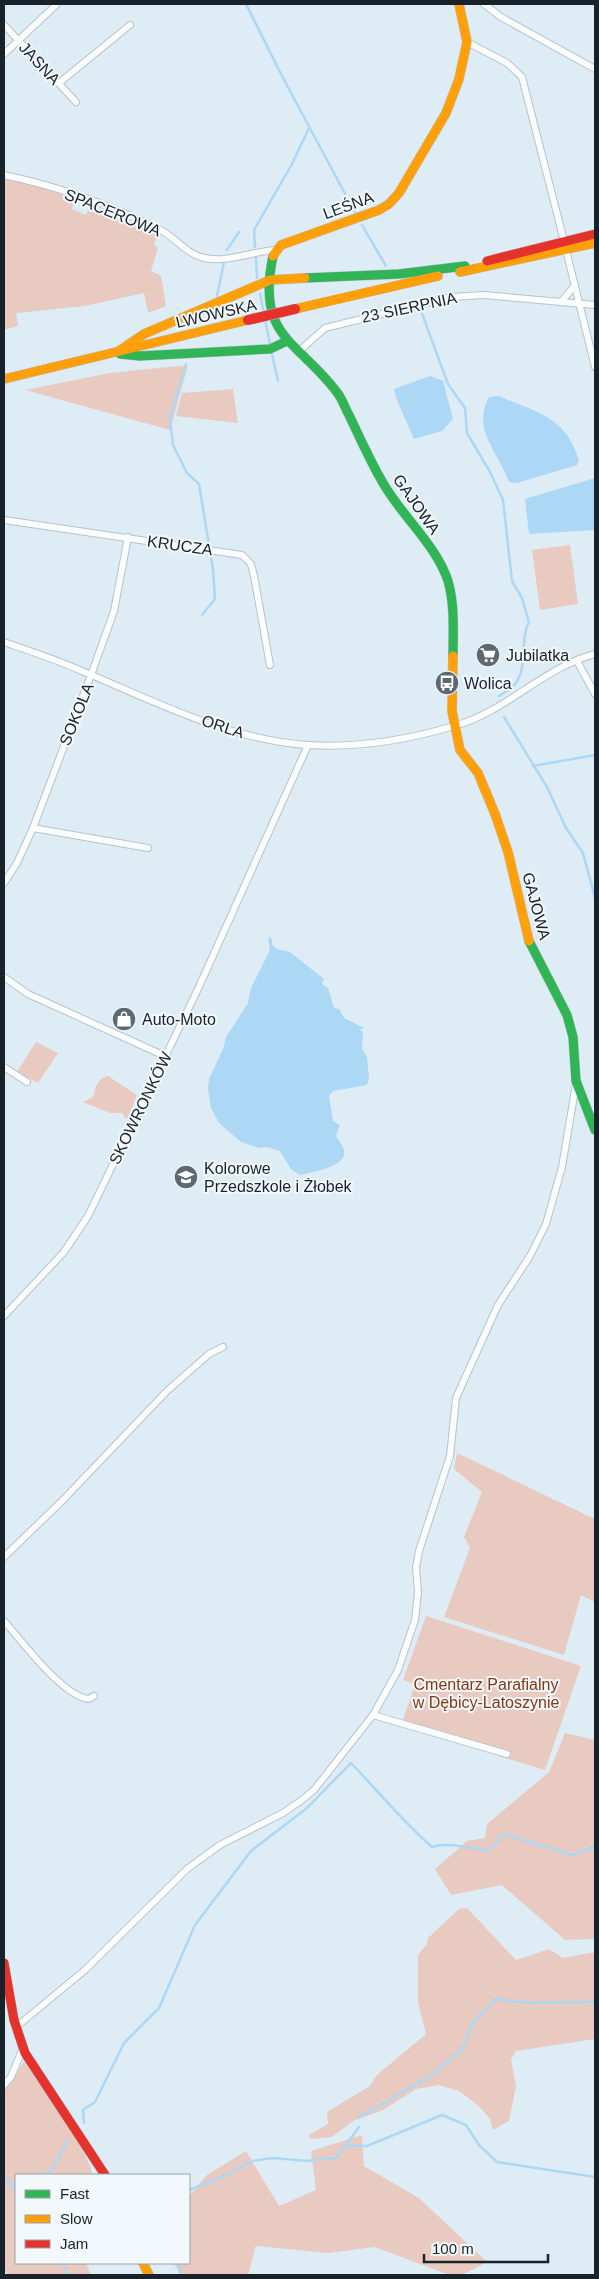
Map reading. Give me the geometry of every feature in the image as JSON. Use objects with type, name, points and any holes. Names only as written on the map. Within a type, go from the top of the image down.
[{"type":"street","points":[[4,54],[58,4]]},
{"type":"street","name":"LEŚNA","points":[[276,250],[289,241],[379,210],[393,200],[446,113],[459,79],[467,42],[459,4]]},
{"type":"street","points":[[484,4],[501,17],[595,69]]},
{"type":"street","name":"JASNA","points":[[4,25],[76,102]]},
{"type":"street","points":[[59,83],[130,25]]},
{"type":"street","points":[[467,42],[514,68],[522,78],[595,367]]},
{"type":"street","name":"SPACEROWA","points":[[4,175],[46,185],[131,217],[161,230],[189,251],[203,257],[228,257],[276,250]]},
{"type":"street","name":"LWOWSKA","points":[[4,379],[435,276],[497,266],[565,246],[595,234]]},
{"type":"street","name":"LWOWSKA","points":[[435,276],[466,266],[565,246],[595,243]]},
{"type":"street","points":[[270,280],[271,264],[276,250]]},
{"type":"street","points":[[116,352],[144,334],[270,280],[399,274],[466,266]]},
{"type":"street","name":"GAJOWA","points":[[270,280],[271,308],[277,326],[287,341],[336,392],[386,488],[444,569],[452,594],[454,726],[460,750],[478,773],[495,814],[508,852],[529,943],[565,1008],[573,1037],[576,1081],[595,1130]]},
{"type":"street","points":[[561,302],[575,285]]},
{"type":"street","name":"23 SIERPNIA","points":[[298,352],[325,328],[451,297],[484,295],[595,305]]},
{"type":"street","points":[[116,352],[140,356],[270,349],[287,341]]},
{"type":"street","name":"KRUCZA","points":[[4,520],[205,548],[242,555],[251,564],[270,664]]},
{"type":"street","name":"SOKOLA","points":[[4,883],[17,862],[33,828],[114,611],[128,537]]},
{"type":"street","name":"ORLA","points":[[4,642],[91,675],[167,707],[244,734],[308,745],[383,742],[454,726]]},
{"type":"street","points":[[454,726],[499,707],[577,660],[595,654]]},
{"type":"street","points":[[577,660],[595,694]]},
{"type":"street","name":"SKOWRONKÓW","points":[[4,1316],[64,1252],[88,1216],[198,989],[308,745]]},
{"type":"street","points":[[33,828],[148,848]]},
{"type":"street","points":[[4,977],[28,994],[165,1056]]},
{"type":"street","points":[[4,1067],[27,1082]]},
{"type":"street","points":[[16,2027],[85,1970],[187,1869],[220,1845],[277,1817],[314,1790],[373,1715],[398,1670],[415,1620],[418,1560],[450,1456],[456,1398],[498,1305],[530,1256],[546,1224],[562,1167],[576,1081]]},
{"type":"street","points":[[4,1557],[62,1501],[167,1391],[209,1354],[223,1347]]},
{"type":"street","points":[[4,1621],[62,1685],[82,1699],[89,1699],[94,1696]]},
{"type":"street","points":[[373,1715],[507,1754]]},
{"type":"street","points":[[4,1963],[16,2027],[23,2048],[38,2076],[90,2147],[104,2174]]},
{"type":"street","points":[[4,2086],[11,2077],[23,2048]]},
{"type":"green space","points":[[4,178],[39,186],[75,199],[72,209],[86,215],[90,205],[158,234],[154,245],[158,248],[151,271],[161,276],[166,306],[148,313],[144,293],[85,306],[16,313],[18,326],[4,330]]},
{"type":"green space","points":[[188,365],[170,430],[25,390],[110,373]]},
{"type":"green space","points":[[233,389],[238,423],[176,416],[182,393]]},
{"type":"green space","points":[[570,545],[578,604],[540,610],[532,550]]},
{"type":"green space","points":[[36,1042],[58,1053],[38,1083],[17,1072]]},
{"type":"green space","points":[[108,1076],[137,1095],[127,1120],[122,1113],[110,1113],[83,1102],[93,1097],[101,1079]]},
{"type":"green space","points":[[457,1453],[595,1519],[595,1602],[581,1595],[564,1655],[444,1617],[470,1548],[464,1537],[482,1492],[454,1469]]},
{"type":"green space","name":"Cmentarz Parafialny w Dębicy-Latoszynie","points":[[426,1616],[581,1666],[545,1770],[401,1726],[415,1684],[403,1680]]},
{"type":"green space","points":[[565,1733],[595,1740],[595,1939],[565,1940],[502,1885],[451,1895],[435,1869],[467,1841],[485,1838],[487,1824],[549,1772]]},
{"type":"green space","points":[[467,1908],[516,1960],[549,1949],[563,1958],[595,1952],[595,2039],[516,2051],[511,2059],[516,2086],[509,2121],[493,2130],[490,2119],[479,2106],[459,2091],[439,2085],[416,2089],[383,2110],[353,2121],[332,2137],[310,2139],[309,2135],[328,2124],[327,2112],[370,2086],[377,2075],[426,2034],[418,2003],[418,1955],[427,1944],[428,1938],[459,1909]]},
{"type":"green space","points":[[24,2062],[82,2145],[93,2174],[15,2174],[15,2264],[86,2264],[91,2275],[8,2275],[4,2269],[4,2090]]},
{"type":"green space","points":[[362,2135],[364,2166],[419,2198],[487,2262],[462,2275],[449,2275],[375,2247],[328,2253],[256,2246],[248,2275],[183,2275],[174,2264],[190,2264],[190,2195],[207,2175],[246,2151],[279,2206],[316,2190],[311,2151]]},
{"type":"water","points":[[430,376],[443,381],[453,419],[442,431],[414,439],[394,389]]},
{"type":"water","points":[[499,396],[538,412],[558,425],[573,446],[579,461],[577,465],[517,483],[509,482],[488,441],[483,420],[484,409],[489,397]]},
{"type":"water","points":[[595,478],[595,530],[529,534],[525,499]]},
{"type":"water","points":[[271,937],[273,946],[290,952],[324,979],[322,984],[328,988],[334,1008],[339,1009],[344,1018],[364,1028],[360,1030],[363,1032],[362,1049],[367,1057],[369,1078],[367,1085],[333,1091],[329,1096],[333,1121],[340,1125],[336,1136],[344,1150],[344,1156],[335,1165],[300,1175],[291,1169],[280,1151],[267,1147],[259,1148],[241,1142],[219,1123],[211,1108],[208,1089],[209,1079],[223,1049],[226,1037],[248,1003],[251,988],[270,950],[268,939]]},
{"type":"waterway","points":[[246,4],[283,78],[356,214]]},
{"type":"waterway","points":[[255,247],[254,230],[292,164],[309,128]]},
{"type":"waterway","points":[[362,225],[386,266]]},
{"type":"waterway","points":[[227,250],[239,232]]},
{"type":"waterway","points":[[256,257],[257,278]]},
{"type":"waterway","points":[[217,296],[224,262]]},
{"type":"waterway","points":[[260,294],[264,313]]},
{"type":"waterway","points":[[421,311],[448,384],[465,408],[467,433],[490,472],[503,500],[512,581],[522,598],[529,622],[526,629],[522,669],[519,677],[513,686],[499,696]]},
{"type":"waterway","points":[[265,319],[270,344]]},
{"type":"waterway","points":[[272,354],[278,381]]},
{"type":"waterway","points":[[186,364],[170,419],[173,445],[187,473],[199,484],[213,569],[215,599],[202,615]]},
{"type":"waterway","points":[[504,717],[547,787],[566,828],[583,853],[595,898]]},
{"type":"waterway","points":[[533,766],[595,755]]},
{"type":"waterway","points":[[84,2123],[83,2110],[95,2102],[124,2043],[159,2008],[195,1925],[251,1851],[307,1808],[351,1763],[400,1816],[432,1847],[452,1845],[488,1851],[504,1834],[572,1855],[595,1846]]},
{"type":"waterway","points":[[358,2118],[432,2075],[463,2048],[472,2023],[496,1999],[530,2003],[595,2002]]},
{"type":"waterway","points":[[346,2145],[367,2146],[442,2115],[466,2125],[479,2145],[497,2162],[595,2177]]},
{"type":"waterway","points":[[190,2190],[227,2175],[252,2161],[274,2158],[306,2161],[336,2158],[359,2127]]},
{"type":"waterway","points":[[46,2174],[53,2168],[68,2140]]},
{"type":"waterway","points":[[4,2176],[15,2190]]},
{"type":"waterway","points":[[62,2264],[68,2275]]},
{"type":"waterway","points":[[178,2264],[181,2275]]},
{"type":"traffic: fast","points":[[273,256],[269,283],[270,304],[275,321],[294,347],[338,394],[383,483],[436,555],[443,568],[452,599],[453,656]]},
{"type":"traffic: fast","points":[[305,278],[399,274],[465,266]]},
{"type":"traffic: fast","points":[[120,354],[140,356],[270,349],[287,341]]},
{"type":"traffic: fast","points":[[529,941],[567,1015],[573,1037],[576,1081],[595,1130]]},
{"type":"traffic: slow","points":[[273,256],[281,245],[379,210],[389,204],[399,193],[446,113],[459,79],[467,42],[459,4]]},
{"type":"traffic: slow","points":[[460,272],[595,243]]},
{"type":"traffic: slow","points":[[295,309],[438,276]]},
{"type":"traffic: slow","points":[[119,351],[144,334],[270,280],[305,278]]},
{"type":"traffic: slow","points":[[4,379],[248,320]]},
{"type":"traffic: slow","points":[[453,656],[452,711],[460,750],[478,773],[495,814],[508,852],[529,941]]},
{"type":"traffic: slow","points":[[144,2264],[149,2275]]},
{"type":"traffic: jam","points":[[487,261],[595,234]]},
{"type":"traffic: jam","points":[[248,320],[295,309]]},
{"type":"traffic: jam","points":[[4,1963],[14,2020],[25,2053],[104,2174]]},
{"type":"place","name":"Jubilatka","points":[[488,655]]},
{"type":"place","name":"Wolica","points":[[447,683]]},
{"type":"place","name":"Auto-Moto","points":[[124,1019]]},
{"type":"place","name":"Kolorowe Przedszkole i Żłobek","points":[[186,1177]]}]
